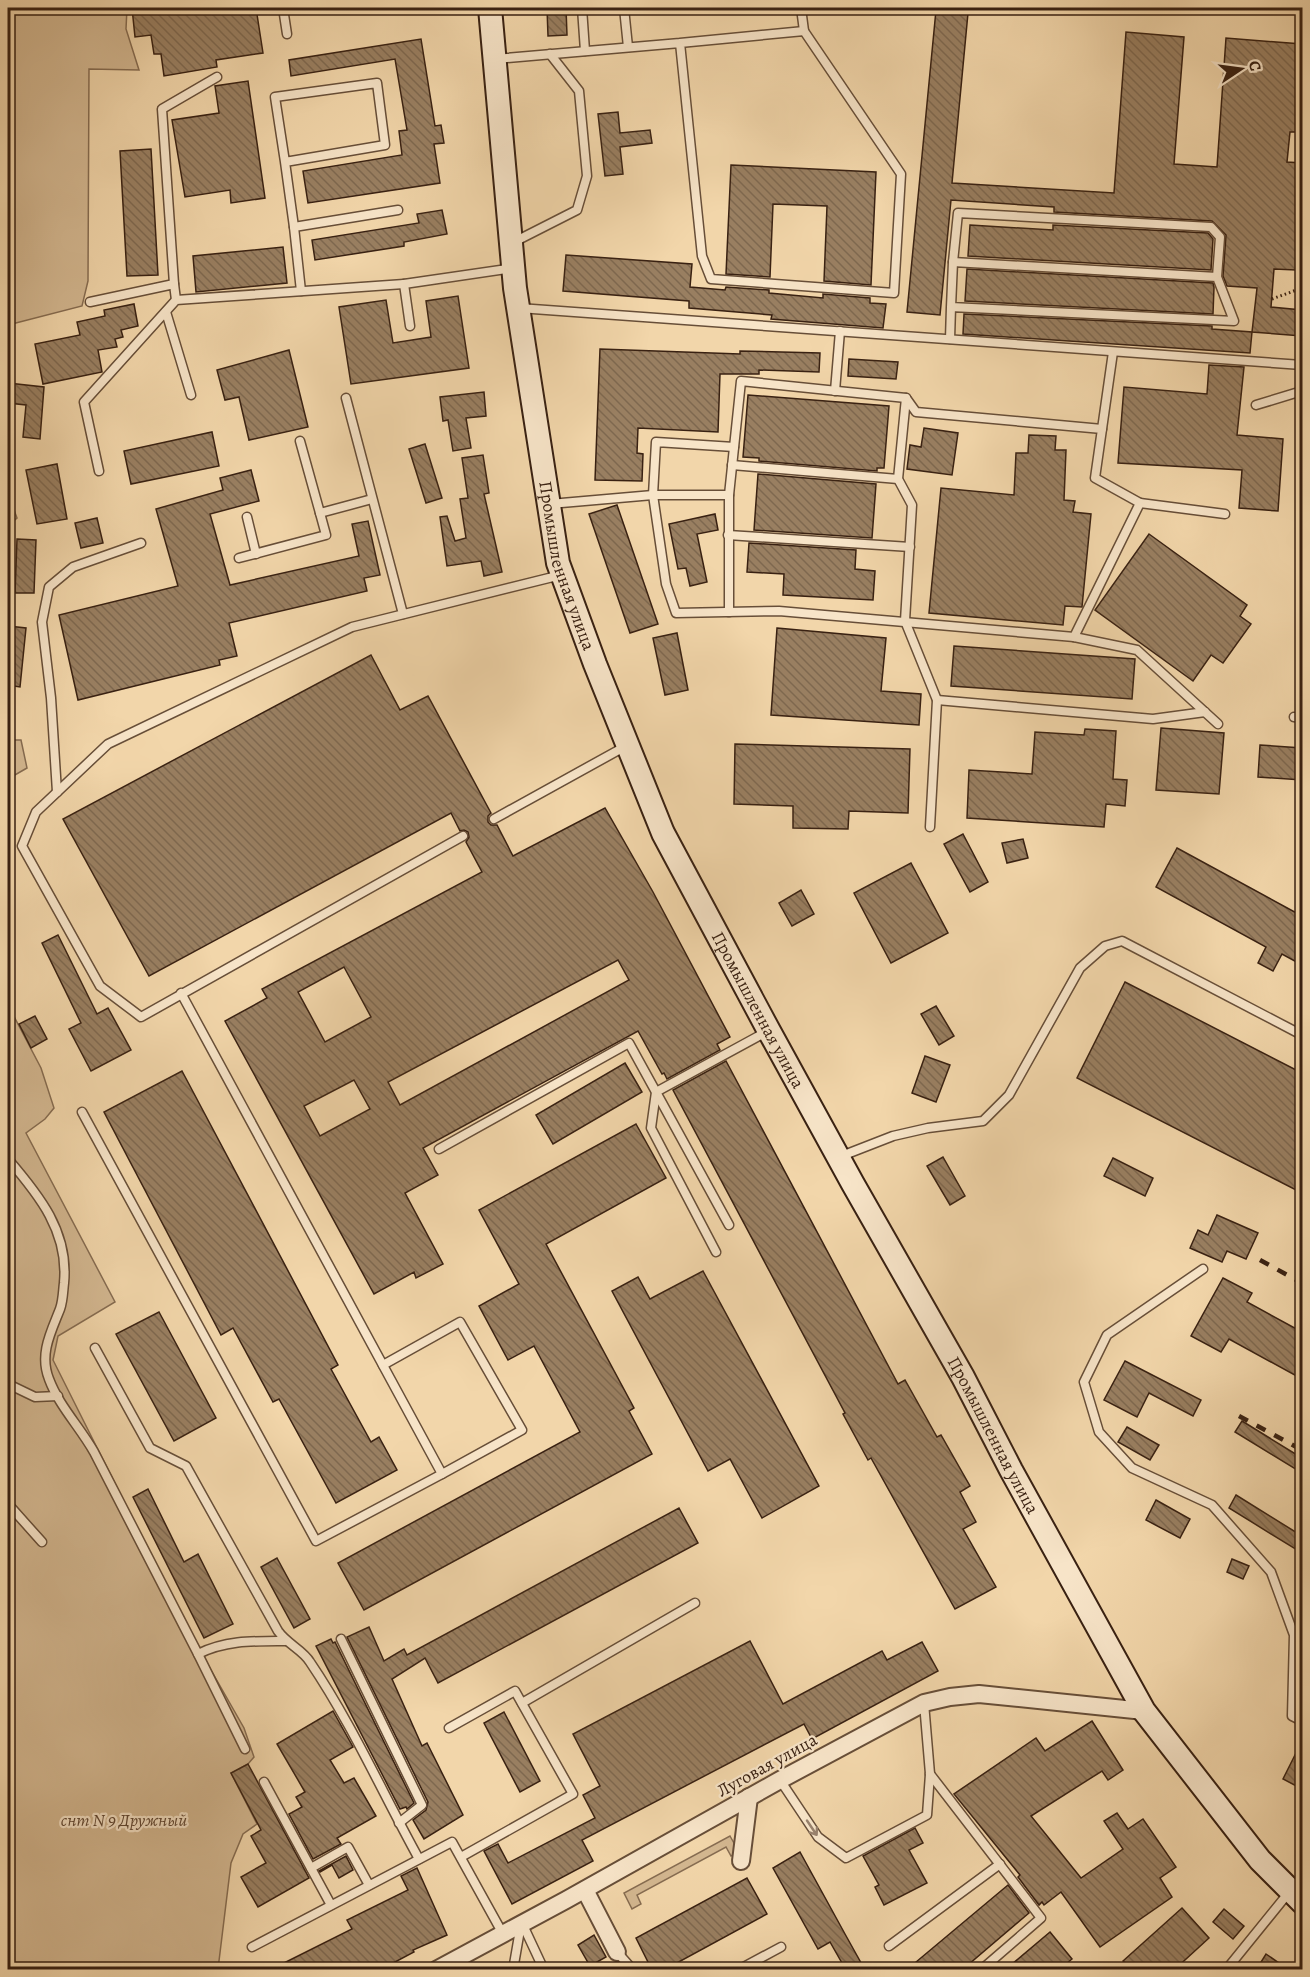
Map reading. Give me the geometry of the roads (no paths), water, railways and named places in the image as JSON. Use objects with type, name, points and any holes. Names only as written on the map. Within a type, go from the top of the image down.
[{"type":"main road","name":"Промышленная улица","points":[[490,8],[513,268],[558,563],[595,664],[663,833],[838,1157],[963,1377],[1011,1470],[1144,1711],[1260,1860],[1297,1896]]},
{"type":"street","name":"Луговая улица","points":[[441,1968],[924,1703],[980,1694],[1144,1711]]},
{"type":"street","points":[[741,1862],[749,1797]]},
{"type":"street","points":[[585,1890],[617,1952]]},
{"type":"lane","points":[[283,8],[287,34]]},
{"type":"lane","points":[[582,8],[585,51]]},
{"type":"lane","points":[[624,8],[628,47]]},
{"type":"lane","points":[[680,43],[702,256],[711,279],[894,293],[901,174],[804,31],[801,8]]},
{"type":"lane","points":[[495,59],[804,31]]},
{"type":"lane","points":[[511,243],[577,210],[587,176],[579,91],[550,54]]},
{"type":"lane","points":[[176,300],[162,109],[217,77]]},
{"type":"lane","points":[[285,162],[386,145],[377,83],[275,97],[302,291]]},
{"type":"lane","points":[[294,227],[398,210]]},
{"type":"lane","points":[[950,339],[951,307],[953,262],[958,213],[1211,227],[1220,237],[1217,276],[1234,321],[951,307]]},
{"type":"lane","points":[[953,262],[1217,276]]},
{"type":"lane","points":[[99,471],[84,402],[176,300],[404,284],[513,268]]},
{"type":"lane","points":[[90,302],[174,284]]},
{"type":"lane","points":[[404,284],[410,326]]},
{"type":"lane","points":[[519,308],[1302,365]]},
{"type":"lane","points":[[166,312],[191,394]]},
{"type":"lane","points":[[835,391],[840,332]]},
{"type":"lane","points":[[1113,352],[1095,478],[1140,503],[1225,514]]},
{"type":"lane","points":[[729,612],[729,495],[741,381],[906,398],[916,412],[1102,429]]},
{"type":"lane","points":[[1256,405],[1302,391]]},
{"type":"lane","points":[[346,398],[402,614]]},
{"type":"lane","points":[[906,398],[898,479],[912,505],[905,621],[937,700],[930,827]]},
{"type":"lane","points":[[239,558],[326,536],[300,441]]},
{"type":"lane","points":[[734,447],[656,442],[653,495],[666,584],[676,614],[779,611],[1074,637],[1137,650],[1218,724]]},
{"type":"lane","points":[[1302,457],[1302,478]]},
{"type":"lane","points":[[732,465],[898,479]]},
{"type":"lane","points":[[549,504],[653,495],[729,495]]},
{"type":"lane","points":[[320,513],[372,499]]},
{"type":"lane","points":[[1074,637],[1140,503]]},
{"type":"lane","points":[[247,518],[256,554]]},
{"type":"lane","points":[[729,535],[910,547]]},
{"type":"lane","points":[[57,792],[51,698],[42,622],[49,587],[73,567],[141,543]]},
{"type":"lane","points":[[463,837],[141,1017],[100,986],[22,846],[36,812],[108,744],[352,627],[563,575]]},
{"type":"lane","points":[[937,700],[1153,719],[1205,712]]},
{"type":"lane","points":[[494,819],[629,744]]},
{"type":"lane","points":[[838,1157],[892,1136],[928,1128],[983,1121],[1010,1095],[1080,968],[1105,945],[1122,941],[1302,1035]]},
{"type":"lane","points":[[181,993],[442,1474]]},
{"type":"lane","points":[[656,1092],[769,1031]]},
{"type":"lane","points":[[439,1149],[629,1043],[729,1225]]},
{"type":"lane","points":[[656,1092],[651,1128],[716,1252]]},
{"type":"lane","points":[[82,1112],[316,1541],[522,1430],[460,1322],[383,1365]]},
{"type":"lane","points":[[8,1159],[40,1197],[54,1222],[63,1247],[65,1270],[61,1307],[50,1331],[44,1359],[48,1378],[66,1412],[92,1450],[245,1749]]},
{"type":"lane","points":[[1203,1269],[1107,1335],[1084,1382],[1099,1432],[1132,1468],[1212,1505],[1271,1572],[1294,1635],[1293,1716],[1302,1721]]},
{"type":"lane","points":[[95,1348],[150,1448],[186,1466],[285,1641],[308,1659],[330,1692],[419,1859]]},
{"type":"lane","points":[[8,1384],[35,1397],[58,1396]]},
{"type":"lane","points":[[8,1504],[42,1542]]},
{"type":"lane","points":[[522,1703],[695,1603]]},
{"type":"lane","points":[[341,1639],[422,1805],[399,1823]]},
{"type":"lane","points":[[198,1654],[211,1648],[244,1641],[285,1641]]},
{"type":"lane","points":[[449,1728],[515,1691],[573,1794],[461,1857]]},
{"type":"lane","points":[[780,1780],[818,1837],[846,1858],[927,1815],[930,1774],[924,1703]]},
{"type":"lane","points":[[930,1774],[1041,1918],[981,1970]]},
{"type":"lane","points":[[264,1782],[331,1905]]},
{"type":"lane","points":[[252,1947],[452,1842],[503,1934]]},
{"type":"lane","points":[[310,1868],[348,1847],[369,1885]]},
{"type":"lane","points":[[889,1946],[1000,1864]]},
{"type":"lane","points":[[1226,1970],[1297,1896]]},
{"type":"lane","points":[[513,1970],[522,1923]]},
{"type":"lane","points":[[522,1923],[544,1970]]},
{"type":"lane","points":[[738,1970],[781,1947]]},
{"type":"lane","points":[[617,1952],[633,1970]]},
{"type":"railway","points":[[1260,1260],[1302,1283]]},
{"type":"railway","points":[[1239,1416],[1302,1450]]},
{"type":"park label","name":"снт N 9 Дружный","points":[[124,1820]]}]
